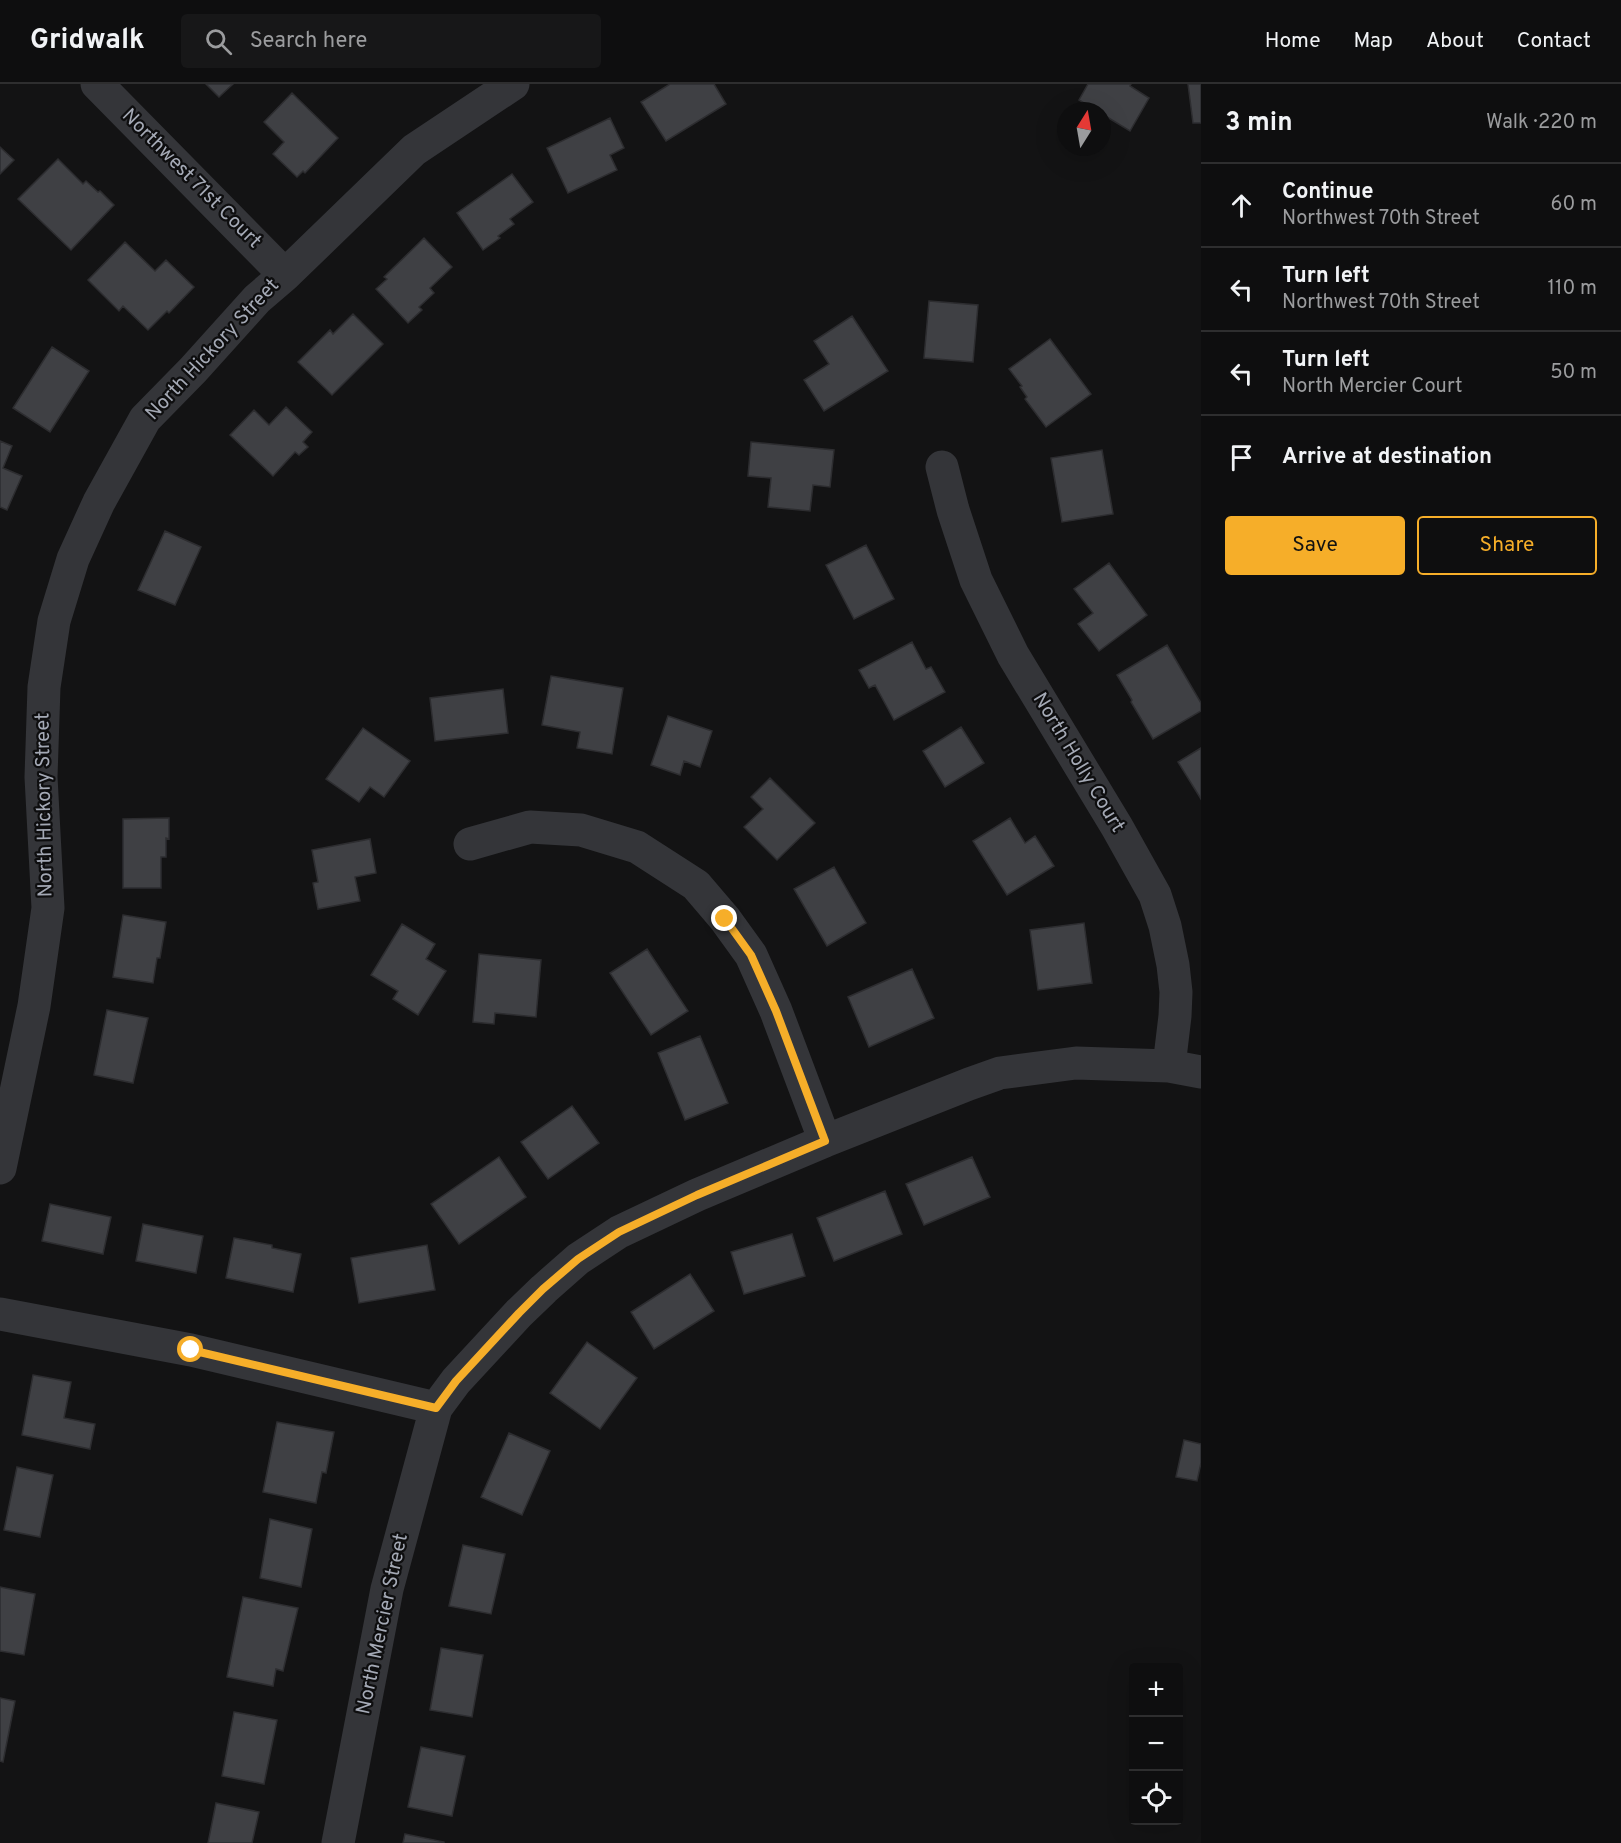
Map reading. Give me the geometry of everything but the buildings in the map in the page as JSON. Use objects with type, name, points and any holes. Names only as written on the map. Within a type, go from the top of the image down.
[{"type":"street","name":"Northwest 71st Court","points":[[97,84],[285,275]]},
{"type":"street","name":"North Hickory Street","points":[[0,1168],[34,1006],[48,908],[41,777],[44,687],[54,621],[73,559],[99,502],[145,419],[193,370],[257,298],[285,275],[414,150],[513,84]]},
{"type":"street","name":"North Holly Court","points":[[942,467],[953,510],[981,591],[1013,655],[1117,827],[1155,895],[1165,926],[1176,992],[1168,1066]]},
{"type":"street","points":[[470,844],[530,827],[581,830],[637,847],[696,885],[751,955],[776,1011],[825,1141]]},
{"type":"street","points":[[0,1314],[191,1350],[436,1408],[456,1381],[519,1313],[578,1259],[619,1232],[697,1195],[825,1141],[1000,1073],[1076,1063],[1168,1066],[1201,1072]]},
{"type":"street","name":"North Mercier Street","points":[[338,1843],[387,1589],[436,1408]]},
{"type":"route","points":[[191,1350],[436,1408],[456,1381],[519,1313],[578,1259],[619,1232],[697,1195],[825,1141],[776,1011],[751,955],[725,919]]}]
